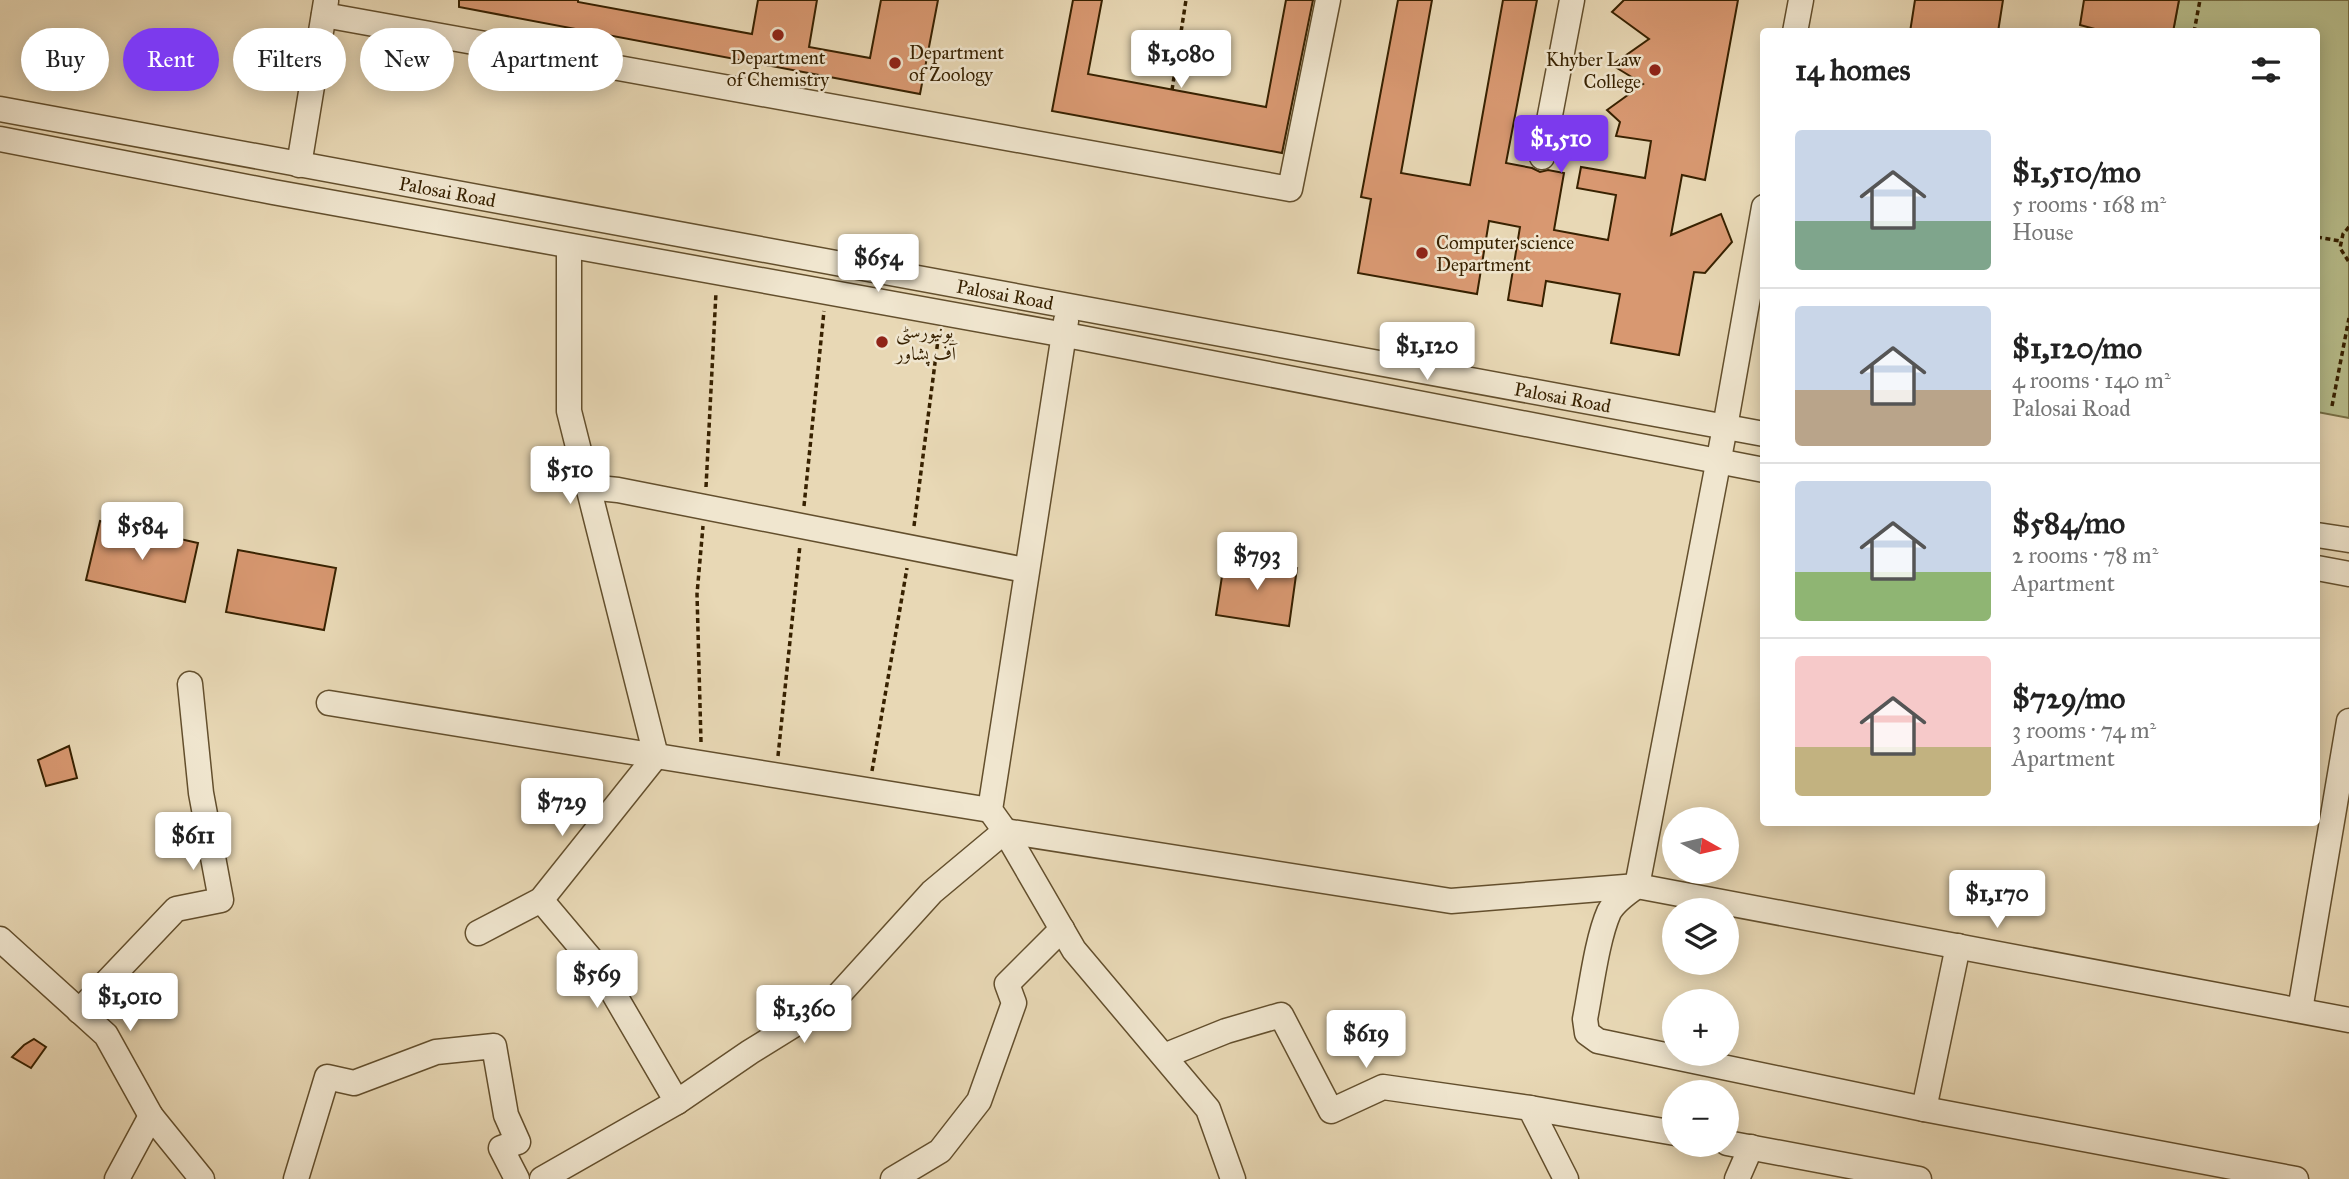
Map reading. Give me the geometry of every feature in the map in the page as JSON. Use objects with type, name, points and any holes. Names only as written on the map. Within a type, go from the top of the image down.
[{"type":"street","points":[[299,165],[325,8],[1290,189],[1328,0]]},
{"type":"street","points":[[1542,157],[1572,0]]},
{"type":"street","points":[[1796,28],[1801,0]]},
{"type":"street","name":"Palosai Road","points":[[0,109],[1760,433]]},
{"type":"street","points":[[0,139],[273,192],[1062,335],[1760,469]]},
{"type":"street","points":[[1760,229],[1637,886],[1621,897],[1610,910],[1585,1019],[1587,1033],[1598,1041],[1924,1109],[2296,1179]]},
{"type":"street","points":[[679,265],[686,235]]},
{"type":"street","points":[[569,246],[569,411],[656,756]]},
{"type":"street","points":[[1070,306],[1062,335],[990,810],[1074,950],[1208,1109],[1233,1179]]},
{"type":"street","points":[[588,487],[1026,570]]},
{"type":"street","points":[[2320,535],[2349,540]]},
{"type":"street","points":[[2320,569],[2349,574]]},
{"type":"street","points":[[79,1011],[176,909],[221,900],[201,793],[190,684]]},
{"type":"street","points":[[329,703],[990,810]]},
{"type":"street","points":[[2300,1010],[2349,721]]},
{"type":"street","points":[[478,933],[541,900],[656,756]]},
{"type":"street","points":[[542,1179],[677,1102],[750,1052],[834,1000],[932,892],[1005,831],[1451,901],[1637,886],[2349,1020]]},
{"type":"street","points":[[541,900],[600,970],[677,1102]]},
{"type":"street","points":[[893,1179],[940,1151],[979,1101],[1014,1003],[1007,984],[1062,929]]},
{"type":"street","points":[[0,939],[106,1035],[151,1116],[202,1179]]},
{"type":"street","points":[[1924,1109],[1958,946]]},
{"type":"street","points":[[1164,1056],[1226,1031],[1281,1015],[1331,1111],[1383,1087],[1662,1131]]},
{"type":"street","points":[[296,1179],[327,1077],[354,1083],[436,1052],[494,1046],[506,1115],[518,1142],[501,1148],[517,1179]]},
{"type":"street","points":[[1530,1108],[1566,1179]]},
{"type":"street","points":[[117,1179],[151,1116]]},
{"type":"street","points":[[1739,1145],[1851,1172],[1919,1179]]},
{"type":"street","points":[[1737,1179],[1738,1157]]},
{"type":"path","points":[[1172,90],[1186,0]]},
{"type":"path","points":[[2195,28],[2200,0]]},
{"type":"path","points":[[2349,227],[2340,241],[2342,255],[2349,262]]},
{"type":"path","points":[[2320,237],[2340,241]]},
{"type":"path","points":[[2332,406],[2349,318]]},
{"type":"green space","points":[[2179,0],[2349,0],[2349,418],[2320,413],[2320,28],[2174,28]]},
{"type":"building","points":[[459,0],[578,0],[752,34],[758,0],[817,0],[809,47],[870,58],[881,0],[938,0],[920,94],[623,38],[623,28],[570,28],[459,7]]},
{"type":"building","points":[[1073,0],[1102,0],[1088,74],[1266,107],[1286,0],[1313,0],[1282,153],[1052,111]]},
{"type":"building","points":[[1398,0],[1432,0],[1401,173],[1470,185],[1503,0],[1537,0],[1506,163],[1540,172],[1548,170],[1564,173],[1554,230],[1608,240],[1616,195],[1577,188],[1581,167],[1645,178],[1651,141],[1616,136],[1620,122],[1607,110],[1643,84],[1612,65],[1649,39],[1612,12],[1624,0],[1738,0],[1705,180],[1682,175],[1671,235],[1721,214],[1732,242],[1705,273],[1694,272],[1679,355],[1611,343],[1620,294],[1546,281],[1542,306],[1508,300],[1520,227],[1489,221],[1477,294],[1358,273],[1371,199],[1361,197]]},
{"type":"building","points":[[1915,0],[2003,0],[1999,28],[1911,28]]},
{"type":"building","points":[[2084,0],[2179,0],[2174,28],[2091,28],[2080,25]]},
{"type":"building","points":[[100,521],[198,543],[185,602],[86,580]]},
{"type":"building","points":[[238,550],[336,568],[324,630],[226,612]]},
{"type":"building","points":[[1225,557],[1297,568],[1289,626],[1216,615]]},
{"type":"building","points":[[69,746],[77,778],[46,786],[38,760]]},
{"type":"building","points":[[34,1039],[46,1047],[31,1068],[12,1057]]},
{"type":"place","name":"Department of Chemistry","points":[[778,35]]},
{"type":"place","name":"Department of Zoology","points":[[895,63]]},
{"type":"place","name":"Khyber Law College","points":[[1655,70]]},
{"type":"place","name":"Computer science Department","points":[[1422,253]]},
{"type":"place","name":"یونیورسٹی آف پشاور","points":[[882,342]]}]
